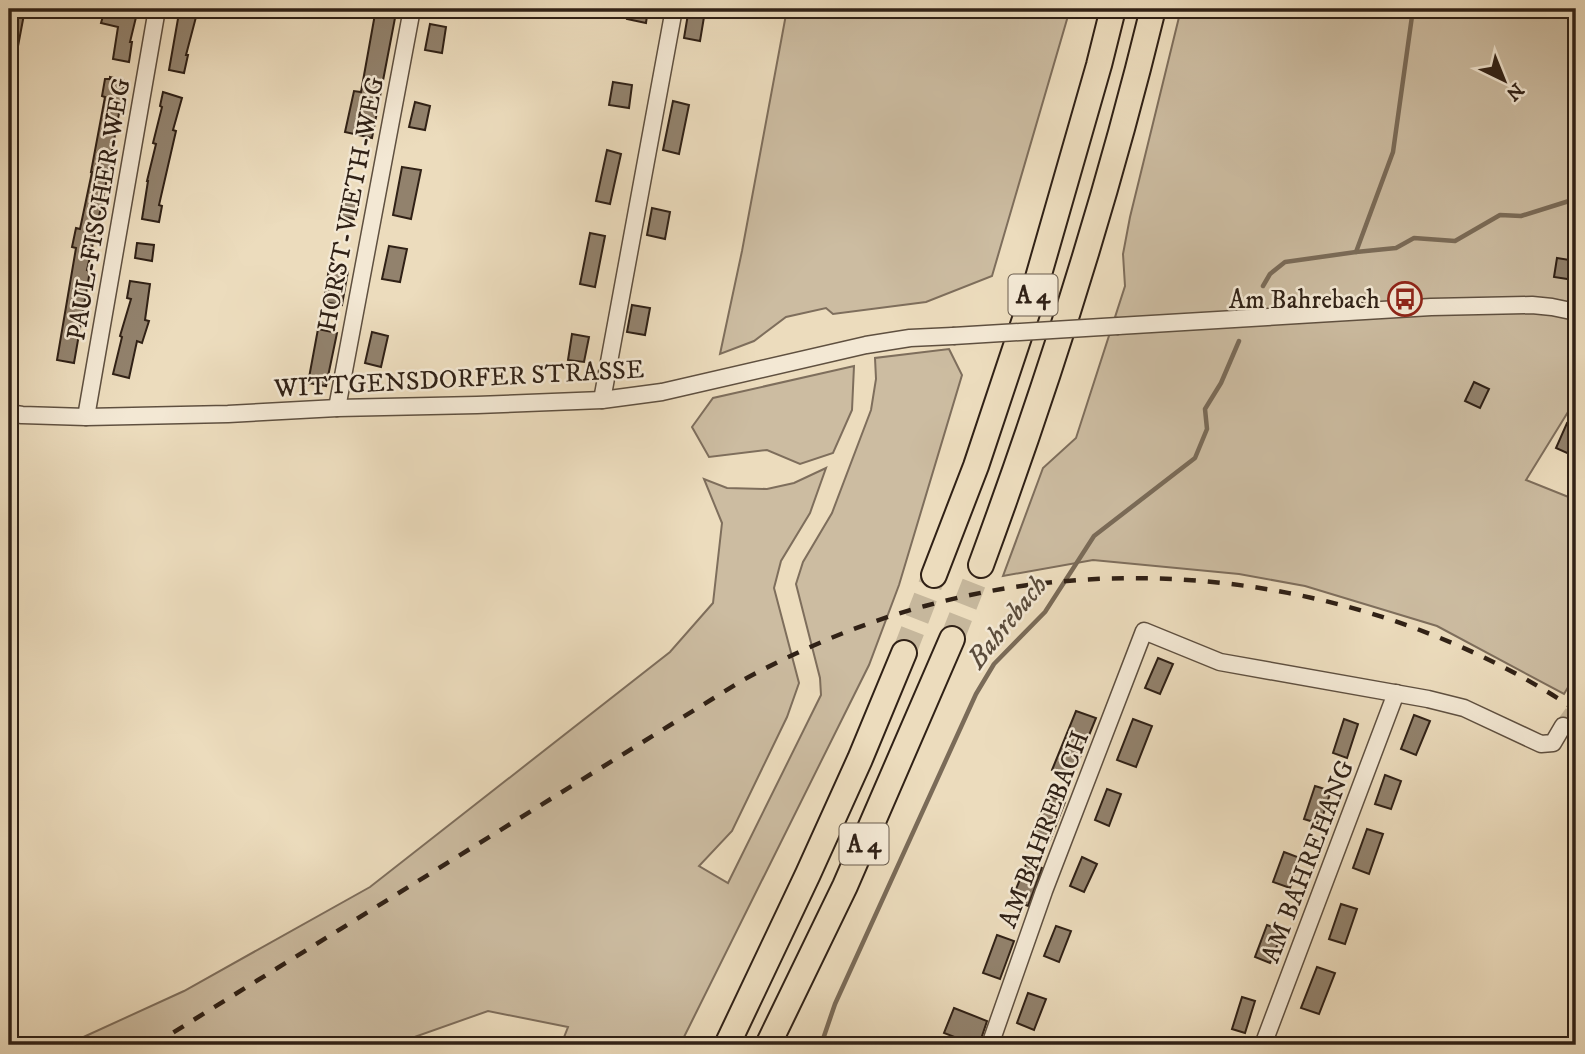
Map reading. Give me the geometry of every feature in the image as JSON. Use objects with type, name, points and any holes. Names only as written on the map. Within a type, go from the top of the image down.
[{"type":"highway","name":"A 4","points":[[934,575],[976,466],[1033,295],[1113,9]]},
{"type":"highway","name":"A 4","points":[[981,565],[1041,398],[1077,284],[1153,9]]},
{"type":"highway","name":"A 4","points":[[768,1045],[845,886],[953,639]]},
{"type":"highway","name":"A 4","points":[[727,1045],[850,782],[904,653]]},
{"type":"street","name":"PAUL-FISCHER-WEG","points":[[86,417],[158,9]]},
{"type":"street","name":"HORST-VIETH-WEG","points":[[337,408],[412,9]]},
{"type":"street","points":[[602,400],[674,9]]},
{"type":"street","name":"WITTGENSDORFER STRASSE","points":[[9,413],[86,417],[228,414],[602,400],[662,393],[866,345],[910,338],[1431,307],[1532,305],[1576,312]]},
{"type":"street","name":"AM BAHREBACH","points":[[990,1045],[1044,891],[1144,631],[1220,662],[1396,693]]},
{"type":"street","points":[[1396,693],[1464,708],[1541,744],[1553,743],[1563,726]]},
{"type":"street","name":"AM BAHREHANG","points":[[1263,1045],[1396,693]]},
{"type":"shaded area","points":[[787,9],[1070,9],[992,276],[926,302],[833,314],[826,308],[786,317],[754,341],[720,354],[742,251]]},
{"type":"shaded area","points":[[1181,9],[1576,9],[1576,399],[1526,480],[1576,500],[1576,674],[1564,694],[1437,626],[1305,586],[1239,574],[1093,560],[1003,576],[1043,468],[1076,438],[1125,286],[1123,254],[1130,217]]},
{"type":"shaded area","points":[[949,349],[962,375],[899,585],[869,665],[680,1045],[561,1045],[568,1027],[488,1011],[392,1045],[66,1045],[184,991],[370,887],[670,652],[713,603],[722,523],[704,479],[727,488],[767,489],[794,483],[826,468],[810,513],[781,561],[774,588],[799,683],[787,717],[732,831],[699,866],[728,883],[821,695],[820,678],[796,584],[803,562],[832,513],[871,410],[876,379],[875,358]]},
{"type":"shaded area","points":[[854,366],[852,410],[833,453],[800,464],[767,450],[709,457],[692,427],[713,398]]},
{"type":"building","points":[[9,9],[25,9],[15,62],[9,61]]},
{"type":"building","points":[[105,9],[138,9],[130,42],[129,62],[113,59],[118,27],[101,23]]},
{"type":"building","points":[[629,9],[648,9],[646,23],[627,19]]},
{"type":"building","points":[[179,13],[196,17],[184,73],[169,70]]},
{"type":"building","points":[[375,14],[395,18],[372,138],[345,132],[354,91],[361,92]]},
{"type":"building","points":[[688,14],[704,17],[700,41],[684,38]]},
{"type":"building","points":[[430,24],[446,27],[442,53],[425,50]]},
{"type":"building","points":[[110,77],[125,81],[87,270],[90,271],[74,363],[57,360],[76,248],[72,247],[76,228],[80,229],[92,172],[105,97],[102,96],[105,79]]},
{"type":"building","points":[[613,82],[632,85],[629,108],[609,105]]},
{"type":"building","points":[[163,92],[182,98],[159,205],[162,206],[159,222],[142,219]]},
{"type":"building","points":[[673,101],[689,105],[679,154],[663,150]]},
{"type":"building","points":[[415,102],[430,106],[425,130],[409,127]]},
{"type":"building","points":[[607,150],[621,154],[610,204],[596,201]]},
{"type":"building","points":[[402,167],[421,170],[411,219],[393,215]]},
{"type":"building","points":[[344,190],[360,194],[354,219],[338,216]]},
{"type":"building","points":[[652,208],[670,212],[665,239],[647,235]]},
{"type":"building","points":[[590,233],[605,236],[595,287],[580,284]]},
{"type":"building","points":[[137,243],[154,245],[152,261],[135,258]]},
{"type":"building","points":[[389,246],[407,249],[400,282],[382,279]]},
{"type":"building","points":[[1557,258],[1576,261],[1574,280],[1554,277]]},
{"type":"building","points":[[329,268],[348,271],[342,305],[324,302]]},
{"type":"building","points":[[130,281],[150,284],[145,320],[149,321],[142,343],[137,341],[129,378],[113,374],[131,299],[127,298]]},
{"type":"building","points":[[632,305],[650,308],[645,335],[627,332]]},
{"type":"building","points":[[318,329],[337,333],[326,386],[308,383]]},
{"type":"building","points":[[372,332],[388,336],[381,367],[365,363]]},
{"type":"building","points":[[572,334],[589,337],[584,362],[568,360]]},
{"type":"building","points":[[1474,382],[1489,389],[1480,408],[1465,401]]},
{"type":"building","points":[[1567,423],[1576,427],[1576,457],[1556,448]]},
{"type":"building","points":[[1158,658],[1173,664],[1160,694],[1145,688]]},
{"type":"building","points":[[1076,711],[1096,718],[1072,777],[1052,770]]},
{"type":"building","points":[[1414,715],[1430,721],[1416,755],[1401,749]]},
{"type":"building","points":[[1133,719],[1152,726],[1136,767],[1117,760]]},
{"type":"building","points":[[1344,719],[1358,724],[1347,758],[1333,753]]},
{"type":"building","points":[[1385,775],[1401,781],[1391,809],[1375,804]]},
{"type":"building","points":[[1315,786],[1331,791],[1320,824],[1304,819]]},
{"type":"building","points":[[1107,789],[1121,794],[1109,826],[1095,820]]},
{"type":"building","points":[[1048,795],[1065,802],[1050,840],[1033,833]]},
{"type":"building","points":[[1367,829],[1383,834],[1369,874],[1353,868]]},
{"type":"building","points":[[1284,852],[1300,858],[1290,888],[1273,882]]},
{"type":"building","points":[[1082,857],[1097,864],[1084,892],[1070,886]]},
{"type":"building","points":[[1027,862],[1042,868],[1028,906],[1012,899]]},
{"type":"building","points":[[1341,904],[1357,909],[1345,944],[1329,939]]},
{"type":"building","points":[[1267,925],[1283,931],[1270,963],[1255,957]]},
{"type":"building","points":[[1056,926],[1071,931],[1059,962],[1044,956]]},
{"type":"building","points":[[997,935],[1014,941],[1000,979],[983,973]]},
{"type":"building","points":[[1317,967],[1335,973],[1319,1014],[1301,1008]]},
{"type":"building","points":[[1028,993],[1046,999],[1034,1030],[1017,1023]]},
{"type":"building","points":[[1242,997],[1255,1001],[1245,1033],[1232,1029]]},
{"type":"building","points":[[954,1008],[987,1021],[979,1045],[944,1033]]},
{"type":"waterway","points":[[1356,252],[1393,152],[1413,9]]},
{"type":"waterway","name":"Bahrebach","points":[[1263,286],[1270,274],[1285,262],[1396,248],[1414,238],[1455,241],[1500,215],[1521,216],[1569,201],[1576,205]]},
{"type":"waterway","name":"Bahrebach","points":[[821,1045],[835,1004],[976,694],[994,664],[1045,612],[1094,536],[1195,458],[1207,429],[1205,409],[1221,383],[1239,341]]},
{"type":"tunnel","points":[[952,639],[981,565]]},
{"type":"tunnel","points":[[904,653],[934,575]]},
{"type":"tunnel","points":[[1563,726],[1576,708]]},
{"type":"railway","points":[[153,1045],[743,680],[832,638],[925,606],[1008,588],[1092,579],[1177,579],[1261,588],[1345,606],[1425,632],[1503,667],[1576,710]]},
{"type":"place","name":"Am Bahrebach","points":[[1405,299]]}]
